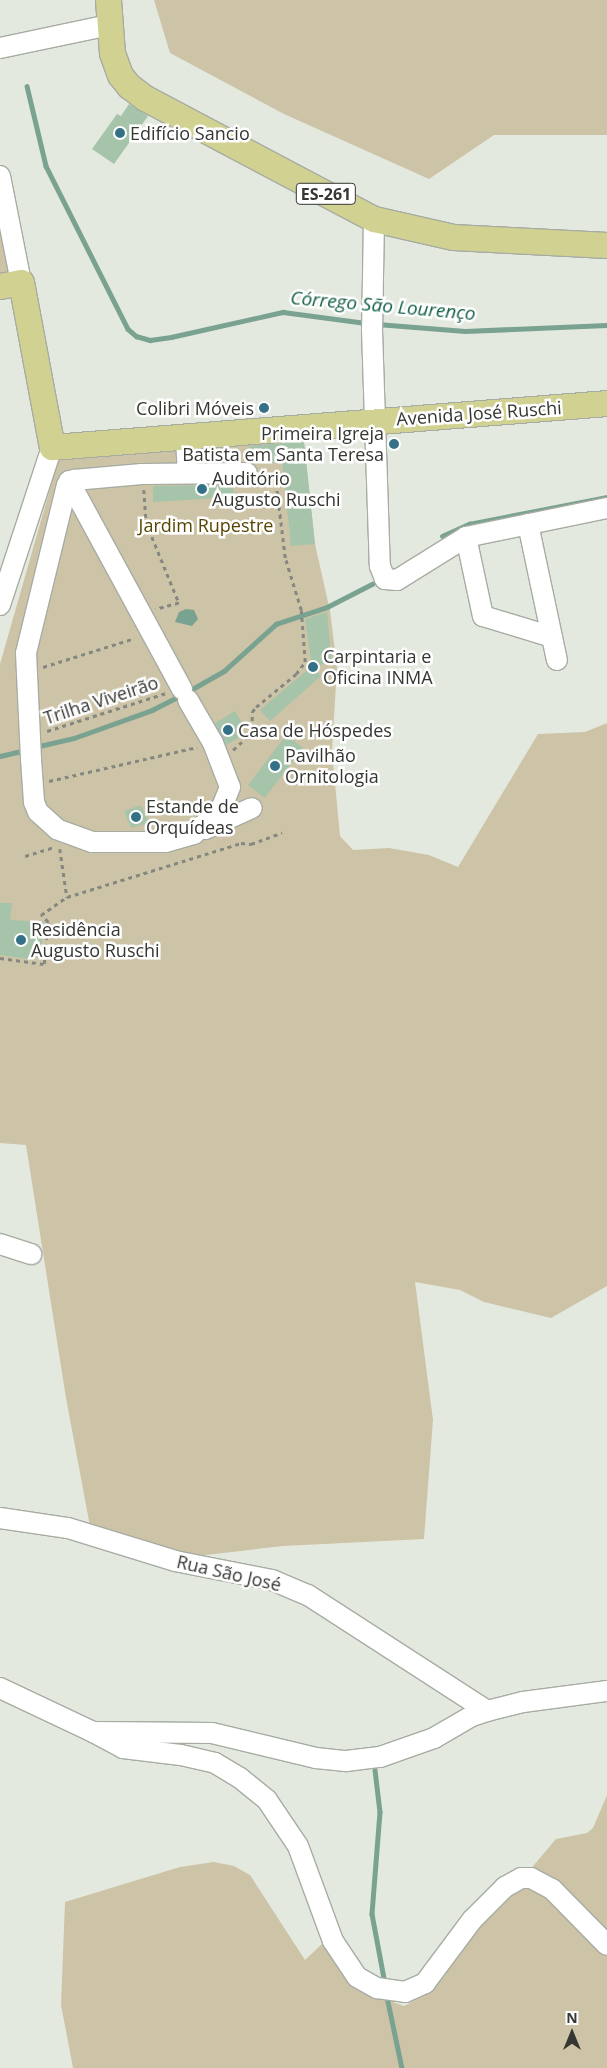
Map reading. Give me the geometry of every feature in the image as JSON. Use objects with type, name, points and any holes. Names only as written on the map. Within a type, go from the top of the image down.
[{"type":"main road","name":"ES-261","points":[[108,0],[112,53],[120,75],[145,98],[374,219],[453,237],[607,244]]},
{"type":"main road","points":[[10,284],[52,447]]},
{"type":"main road","name":"Avenida José Ruschi","points":[[52,447],[186,438],[607,403]]},
{"type":"street","points":[[0,48],[109,26]]},
{"type":"street","points":[[0,176],[10,284]]},
{"type":"street","points":[[374,219],[372,321],[381,572],[384,579],[397,580],[466,537],[607,508]]},
{"type":"street","points":[[186,438],[188,471]]},
{"type":"street","points":[[0,604],[52,447]]},
{"type":"street","points":[[69,482],[188,471],[247,473]]},
{"type":"street","points":[[69,482],[217,752],[229,781],[230,792],[222,807],[194,834]]},
{"type":"street","points":[[69,482],[38,602],[24,672],[33,784],[38,812],[57,829],[70,836],[92,842],[148,843],[194,834],[252,808]]},
{"type":"street","points":[[528,524],[557,660]]},
{"type":"street","points":[[466,537],[483,616],[552,637]]},
{"type":"street","points":[[0,1244],[31,1254]]},
{"type":"street","name":"Rua São José","points":[[0,1518],[68,1528],[175,1561],[272,1580],[308,1595],[487,1711]]},
{"type":"street","points":[[0,1688],[94,1732],[123,1748],[182,1754],[215,1763],[240,1778],[267,1800],[298,1846],[333,1941],[357,1977],[377,1988],[405,1992],[426,1983],[472,1920],[505,1887],[522,1878],[531,1878],[552,1889],[607,1945]]},
{"type":"street","points":[[94,1732],[212,1733],[316,1758],[357,1761],[380,1757],[434,1738],[472,1716],[487,1711],[523,1702],[607,1691]]},
{"type":"path","points":[[33,784],[217,752],[248,736],[252,729],[252,712],[256,707],[304,666],[301,610],[285,558],[275,477],[247,473]]},
{"type":"path","points":[[140,614],[179,603],[146,522],[142,474]]},
{"type":"path","points":[[24,672],[151,634]]},
{"type":"path","name":"Trilha Viveirão","points":[[30,746],[184,692]]},
{"type":"path","points":[[0,958],[44,964],[48,922],[41,915],[67,896],[241,842],[251,844],[282,832]]},
{"type":"path","points":[[25,856],[59,846],[67,896]]},
{"type":"green space","points":[[154,0],[607,0],[607,135],[494,135],[429,179],[284,114],[170,53]]},
{"type":"green space","points":[[0,219],[9,270],[0,275]]},
{"type":"green space","name":"Jardim Rupestre","points":[[303,434],[315,544],[330,611],[337,667],[332,751],[340,836],[353,850],[389,848],[429,855],[458,867],[538,734],[585,732],[607,723],[607,1286],[551,1318],[484,1302],[460,1290],[415,1282],[433,1420],[424,1539],[283,1546],[188,1557],[92,1537],[66,1398],[26,1145],[0,1143],[0,664],[60,454]]},
{"type":"green space","points":[[607,1795],[607,2068],[73,2068],[61,2005],[65,1902],[180,1867],[214,1862],[234,1866],[250,1875],[305,1960],[323,1943],[376,1996],[404,2006],[427,1994],[446,1974],[460,1940],[523,1878],[556,1839],[587,1833],[593,1828]]},
{"type":"shaded area","points":[[186,609],[194,610],[198,619],[192,626],[175,622],[179,612]]},
{"type":"building","name":"Edifício Sancio","points":[[129,104],[148,116],[114,164],[92,149],[117,114],[121,116]]},
{"type":"building","points":[[304,441],[315,544],[291,546],[282,462],[255,464],[250,462],[249,446]]},
{"type":"building","name":"Auditório Augusto Ruschi","points":[[233,485],[234,497],[153,502],[153,486]]},
{"type":"building","points":[[327,612],[332,663],[312,666],[305,619]]},
{"type":"building","points":[[312,666],[321,676],[270,721],[260,710]]},
{"type":"building","name":"Casa de Hóspedes","points":[[235,711],[245,728],[236,732],[239,738],[226,745],[215,723]]},
{"type":"building","name":"Pavilhão Ornitologia","points":[[286,735],[303,748],[265,798],[248,785]]},
{"type":"building","name":"Estande de Orquídeas","points":[[141,805],[149,823],[131,828],[124,811]]},
{"type":"building","name":"Residência Augusto Ruschi","points":[[0,903],[12,903],[10,920],[44,922],[41,950],[31,949],[35,960],[0,955]]},
{"type":"waterway","name":"Córrego São Lourenço","points":[[27,86],[46,166],[128,329],[136,336],[150,340],[171,337],[283,312],[367,323]]},
{"type":"waterway","name":"Córrego São Lourenço","points":[[377,324],[465,331],[607,325]]},
{"type":"waterway","points":[[442,536],[469,524],[607,497]]},
{"type":"waterway","points":[[187,692],[224,671],[276,624],[327,607],[372,584]]},
{"type":"waterway","points":[[35,747],[74,738],[152,710],[181,695]]},
{"type":"waterway","points":[[0,756],[25,750]]},
{"type":"waterway","points":[[375,1770],[380,1812],[372,1914],[384,1978]]},
{"type":"waterway","points":[[387,1997],[402,2068]]},
{"type":"place","name":"Edifício Sancio","points":[[120,133]]},
{"type":"place","name":"Colibri Móveis","points":[[264,408]]},
{"type":"place","name":"Primeira Igreja Batista em Santa Teresa","points":[[394,444]]},
{"type":"place","name":"Auditório Augusto Ruschi","points":[[202,489]]},
{"type":"place","name":"Carpintaria e Oficina INMA","points":[[313,667]]},
{"type":"place","name":"Casa de Hóspedes","points":[[228,730]]},
{"type":"place","name":"Pavilhão Ornitologia","points":[[275,766]]},
{"type":"place","name":"Estande de Orquídeas","points":[[136,817]]},
{"type":"place","name":"Residência Augusto Ruschi","points":[[21,940]]}]
